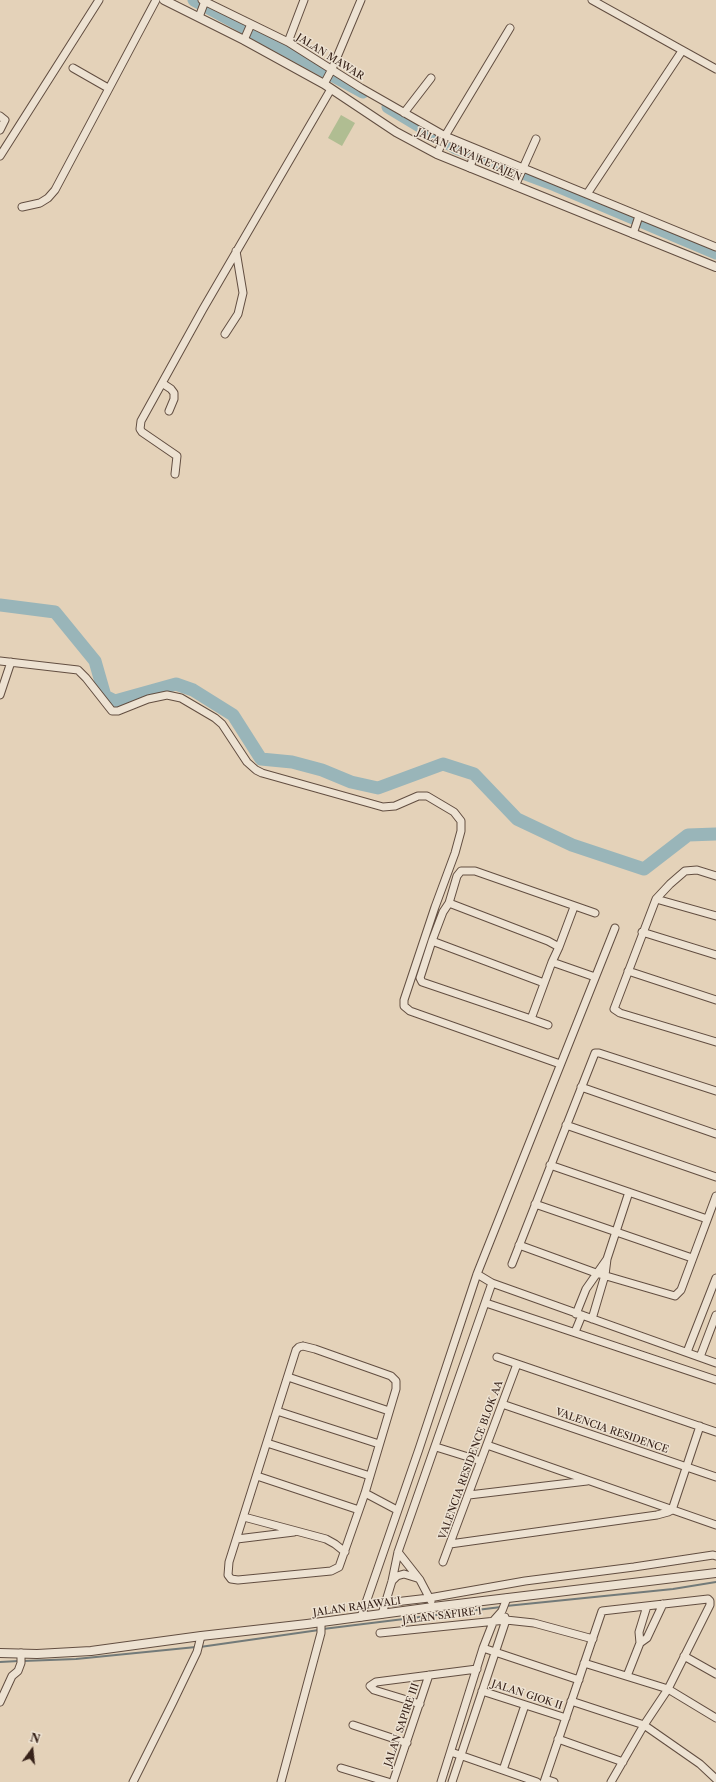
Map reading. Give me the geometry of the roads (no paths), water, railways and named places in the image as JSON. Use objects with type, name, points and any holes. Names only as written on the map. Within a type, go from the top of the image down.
[{"type":"street","points":[[0,156],[100,0]]},
{"type":"street","points":[[22,207],[40,203],[53,193],[156,0]]},
{"type":"street","name":"JALAN RAYA KETAJEN","points":[[164,0],[202,7],[245,37],[327,84],[390,128],[470,168],[517,183],[634,231],[716,267]]},
{"type":"street","points":[[288,42],[304,0]]},
{"type":"street","points":[[175,474],[177,456],[145,435],[140,429],[143,417],[236,252],[327,84],[361,0]]},
{"type":"street","points":[[592,0],[716,69]]},
{"type":"street","name":"JALAN MAWAR","points":[[202,7],[250,25],[288,42],[331,71],[474,154],[587,194],[638,218],[716,247]]},
{"type":"street","points":[[245,37],[250,25]]},
{"type":"street","points":[[438,151],[510,28]]},
{"type":"street","points":[[587,194],[682,50]]},
{"type":"street","points":[[73,68],[108,88]]},
{"type":"street","points":[[404,113],[431,78]]},
{"type":"street","points":[[0,116],[5,120],[0,130]]},
{"type":"street","points":[[517,183],[521,170],[536,139]]},
{"type":"street","points":[[470,168],[474,154]]},
{"type":"street","points":[[634,231],[638,218]]},
{"type":"street","points":[[226,334],[238,314],[243,293],[236,252]]},
{"type":"street","points":[[162,383],[174,393],[174,399],[169,411]]},
{"type":"street","points":[[0,661],[78,670],[112,711],[118,711],[148,699],[167,694],[181,698],[216,718],[222,724],[247,762],[262,773],[383,807],[395,806],[418,796],[427,796],[454,812],[461,821],[461,831],[404,1000],[404,1006],[410,1010],[560,1064]]},
{"type":"street","points":[[0,695],[11,662]]},
{"type":"street","points":[[716,876],[697,870],[685,871],[656,899],[614,1006],[615,1011],[716,1042]]},
{"type":"street","points":[[548,1024],[422,982],[420,978],[432,941],[443,912],[449,903],[457,876],[461,871],[475,871],[574,907],[595,913]]},
{"type":"street","points":[[656,899],[716,916]]},
{"type":"street","points":[[449,903],[530,933],[559,948]]},
{"type":"street","points":[[531,1019],[574,907]]},
{"type":"street","points":[[361,1617],[477,1274],[615,928]]},
{"type":"street","points":[[642,932],[716,955]]},
{"type":"street","points":[[432,941],[544,984]]},
{"type":"street","points":[[552,962],[595,977]]},
{"type":"street","points":[[628,972],[716,1000]]},
{"type":"street","points":[[512,1264],[580,1087],[594,1055],[599,1053],[716,1091]]},
{"type":"street","points":[[580,1087],[716,1134]]},
{"type":"street","points":[[566,1125],[716,1177]]},
{"type":"street","points":[[550,1165],[707,1219]]},
{"type":"street","points":[[592,1318],[605,1275],[607,1259],[629,1192]]},
{"type":"street","points":[[519,1245],[605,1275],[675,1296],[681,1290],[716,1196]]},
{"type":"street","points":[[535,1204],[692,1258]]},
{"type":"street","points":[[575,1332],[584,1294],[596,1272],[607,1259]]},
{"type":"street","points":[[477,1274],[492,1283],[716,1363]]},
{"type":"street","points":[[687,1352],[716,1278]]},
{"type":"street","points":[[382,1614],[392,1581],[398,1552],[436,1447],[492,1283]]},
{"type":"street","points":[[584,1294],[598,1298]]},
{"type":"street","points":[[486,1303],[716,1380]]},
{"type":"street","points":[[700,1357],[716,1315]]},
{"type":"street","points":[[299,1347],[315,1349],[391,1376],[396,1381],[396,1385],[370,1476],[339,1567],[331,1571],[238,1580],[231,1579],[228,1575],[229,1562],[288,1376],[296,1350],[299,1347]]},
{"type":"street","points":[[497,1357],[716,1432]]},
{"type":"street","name":"VALENCIA RESIDENCE BLOK AA","points":[[444,1562],[517,1364]]},
{"type":"street","points":[[288,1376],[389,1411]]},
{"type":"street","name":"VALENCIA RESIDENCE","points":[[502,1404],[716,1477]]},
{"type":"street","points":[[277,1411],[379,1444]]},
{"type":"street","points":[[672,1510],[700,1426]]},
{"type":"street","points":[[267,1443],[370,1476]]},
{"type":"street","points":[[487,1445],[716,1525]]},
{"type":"street","points":[[436,1447],[481,1462]]},
{"type":"street","points":[[257,1476],[359,1510]]},
{"type":"street","points":[[468,1495],[589,1481]]},
{"type":"street","points":[[364,1492],[397,1510]]},
{"type":"street","points":[[450,1544],[657,1515],[672,1510]]},
{"type":"street","points":[[244,1517],[326,1540],[335,1544],[345,1552]]},
{"type":"street","points":[[237,1539],[298,1532]]},
{"type":"street","points":[[398,1552],[420,1580],[433,1607]]},
{"type":"street","points":[[386,1603],[429,1598],[525,1581],[713,1555],[716,1556]]},
{"type":"street","name":"JALAN RAJAWALI","points":[[0,1652],[21,1658],[201,1637],[321,1627],[361,1617],[382,1614],[433,1607],[504,1605],[716,1572]]},
{"type":"street","points":[[392,1581],[397,1576],[404,1574],[420,1580]]},
{"type":"street","points":[[554,1782],[544,1780],[602,1611],[706,1598],[710,1601],[710,1605],[668,1689],[644,1725],[611,1782]]},
{"type":"street","points":[[640,1643],[647,1638],[663,1604]]},
{"type":"street","points":[[452,1782],[494,1652],[506,1620],[504,1605]]},
{"type":"street","points":[[441,1782],[483,1648],[494,1620],[504,1605]]},
{"type":"street","points":[[627,1676],[640,1643],[639,1632],[647,1606]]},
{"type":"street","name":"JALAN SAFIRE I","points":[[380,1633],[494,1620],[506,1620],[534,1623],[593,1639]]},
{"type":"street","points":[[281,1782],[321,1627]]},
{"type":"street","points":[[133,1782],[173,1702],[196,1652],[201,1637]]},
{"type":"street","points":[[483,1648],[579,1680]]},
{"type":"street","points":[[684,1656],[716,1674]]},
{"type":"street","points":[[0,1702],[12,1676],[18,1671],[21,1658]]},
{"type":"street","points":[[584,1663],[668,1689],[716,1718]]},
{"type":"street","points":[[420,1704],[374,1690],[370,1686],[376,1682],[477,1669]]},
{"type":"street","name":"JALAN SAPIRE III","points":[[393,1782],[429,1675]]},
{"type":"street","name":"JALAN GIOK II","points":[[482,1691],[566,1718]]},
{"type":"street","points":[[571,1701],[644,1725],[700,1764],[716,1779]]},
{"type":"street","points":[[503,1770],[525,1705]]},
{"type":"street","points":[[353,1725],[407,1743]]},
{"type":"street","points":[[558,1739],[623,1762]]},
{"type":"street","points":[[451,1752],[537,1782]]},
{"type":"street","points":[[341,1768],[388,1782]]},
{"type":"waterway","points":[[194,0],[363,92]]},
{"type":"waterway","points":[[388,107],[456,148],[555,185],[716,253]]},
{"type":"waterway","points":[[0,605],[55,612],[95,661],[105,696],[115,701],[176,684],[193,690],[233,715],[261,759],[292,762],[322,770],[351,782],[378,788],[443,764],[474,774],[517,819],[572,845],[644,869],[688,835],[716,834]]},
{"type":"waterway","points":[[506,1606],[673,1589],[716,1582]]},
{"type":"waterway","points":[[323,1629],[501,1607]]},
{"type":"waterway","points":[[200,1647],[319,1630]]},
{"type":"waterway","points":[[23,1661],[76,1659],[196,1647]]},
{"type":"waterway","points":[[0,1662],[19,1661]]}]
